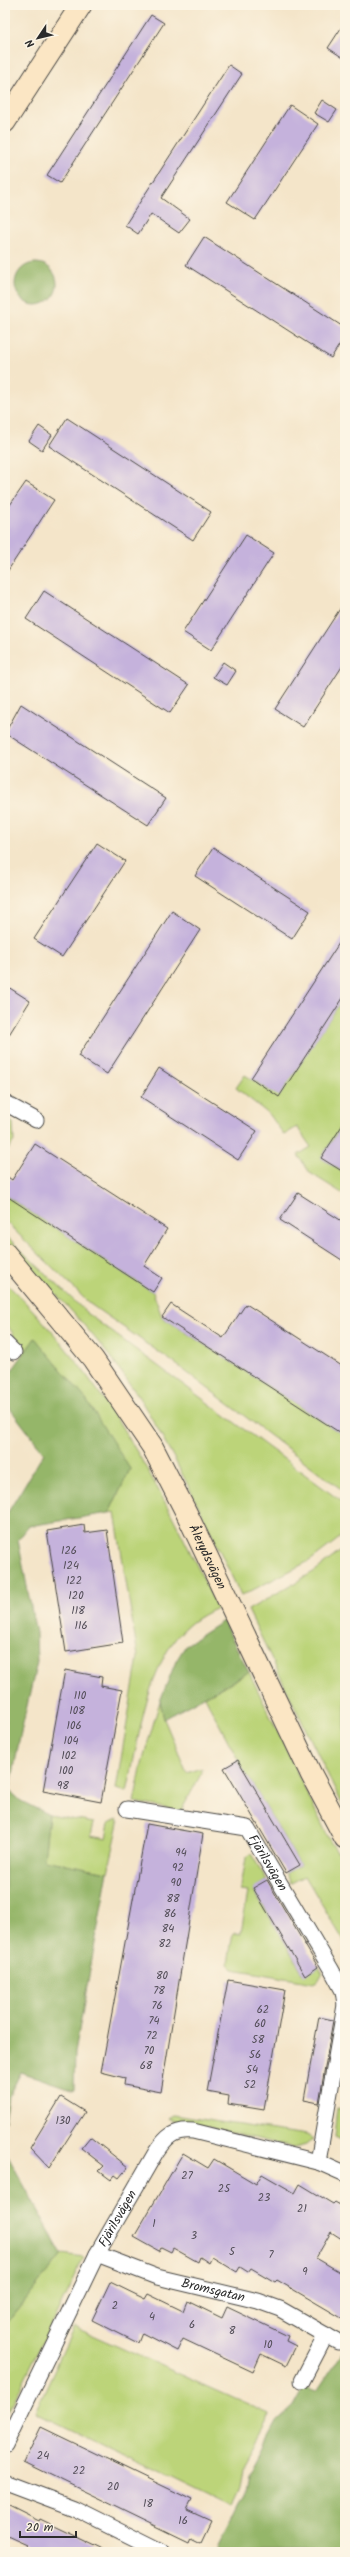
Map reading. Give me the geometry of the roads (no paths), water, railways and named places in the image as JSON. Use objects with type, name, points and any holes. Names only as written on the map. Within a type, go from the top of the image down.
[{"type":"main road","points":[[5,122],[81,5]]},
{"type":"main road","name":"Ålerydsvägen","points":[[5,1252],[93,1359],[152,1446],[190,1519],[311,1774],[345,1838]]},
{"type":"main road","name":"Ålerydsvägen","points":[[5,1270],[39,1295]]},
{"type":"street","points":[[5,1103],[36,1120]]},
{"type":"street","name":"Fjärilsvägen","points":[[127,1809],[247,1828],[343,1991],[345,2005],[318,2162]]},
{"type":"street","name":"Fjärilsvägen","points":[[5,2445],[97,2254],[156,2152],[174,2132],[193,2131],[318,2162],[345,2174]]},
{"type":"street","name":"Bromsgatan","points":[[97,2254],[157,2277],[258,2301],[280,2309],[332,2338],[302,2381]]},
{"type":"street","points":[[5,2482],[74,2508],[162,2552]]}]
